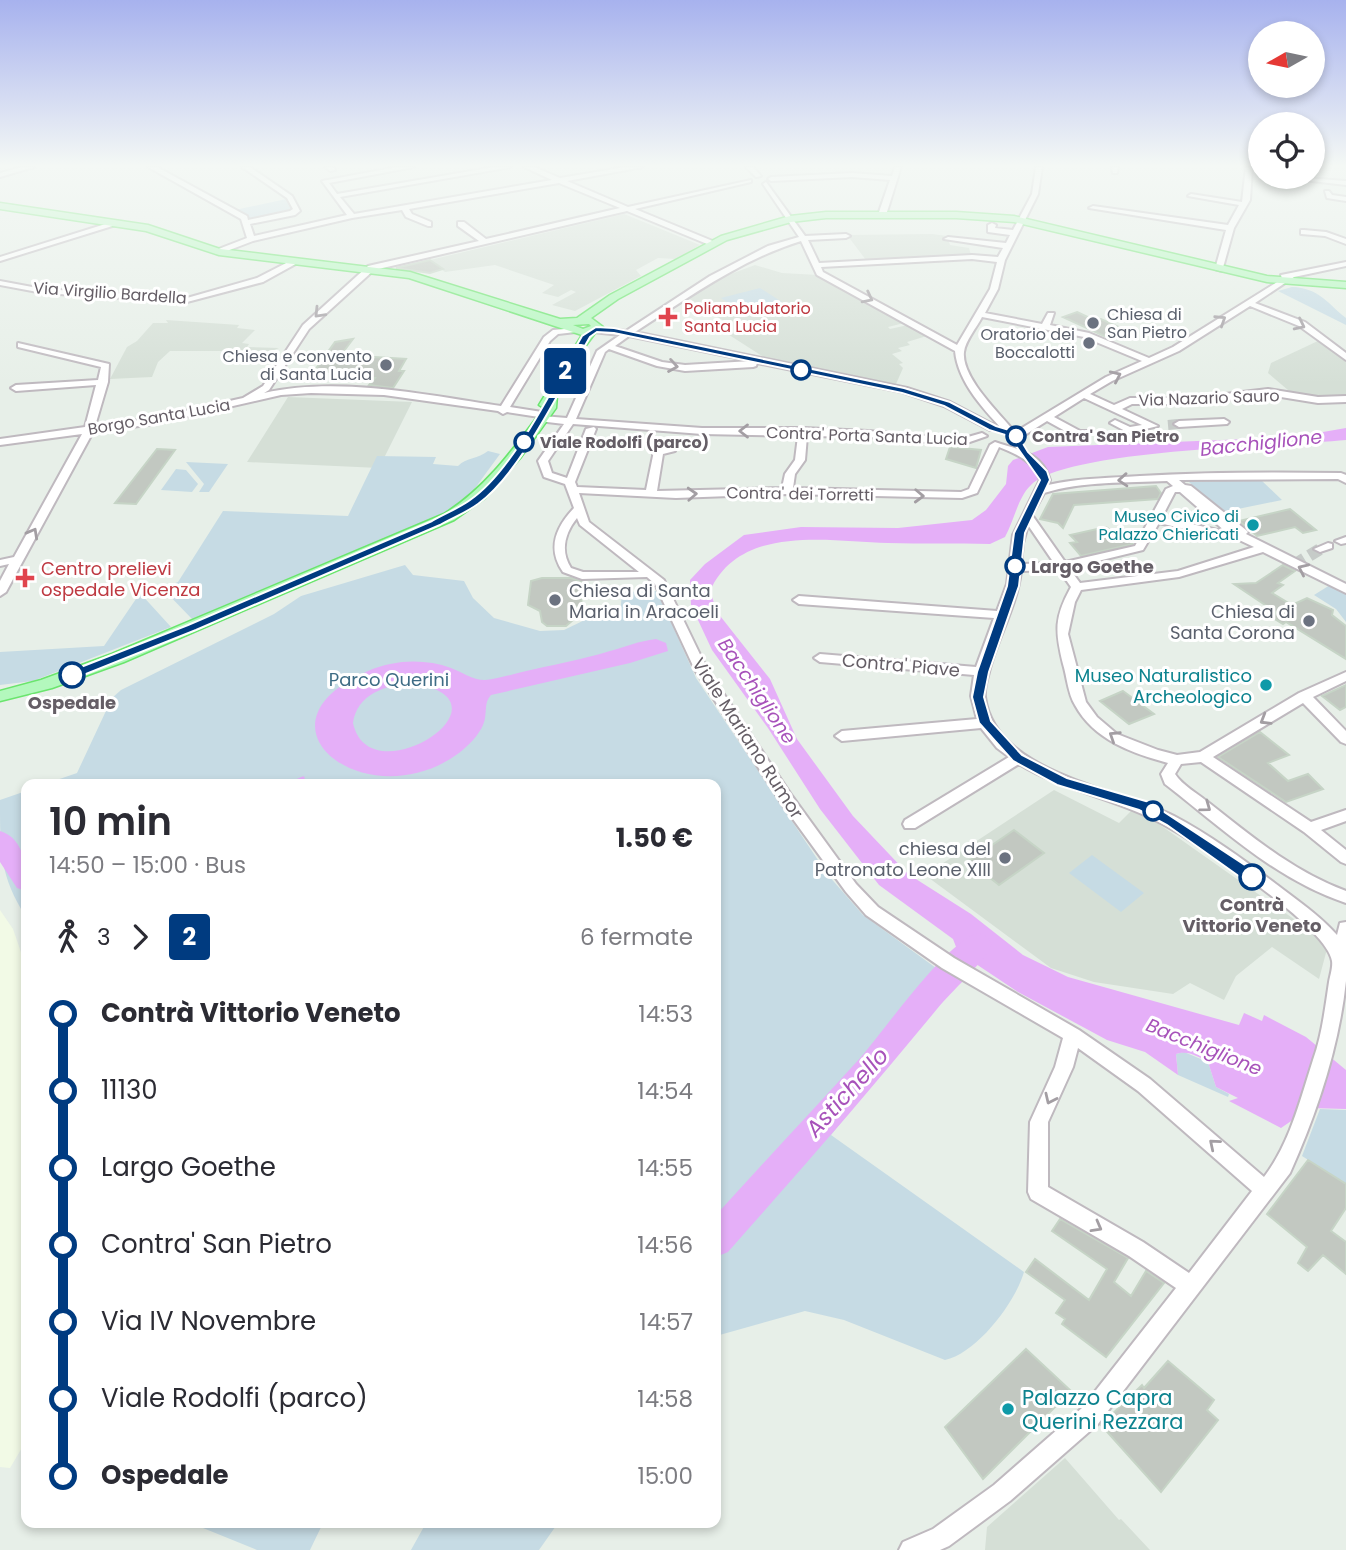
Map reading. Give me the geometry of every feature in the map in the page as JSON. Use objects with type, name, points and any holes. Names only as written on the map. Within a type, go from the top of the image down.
[{"type":"main road","points":[[182,239],[219,252],[371,268],[431,279],[575,326],[595,327]]},
{"type":"main road","points":[[575,326],[603,304],[724,239]]},
{"type":"main road","points":[[1097,239],[1254,276],[1346,285]]},
{"type":"main road","points":[[4,694],[118,658],[449,517],[474,502],[496,482],[550,408],[551,394],[576,351],[595,327],[603,304]]},
{"type":"main road","points":[[575,326],[576,351]]},
{"type":"street","points":[[0,260],[66,239]]},
{"type":"street","points":[[219,252],[250,239]]},
{"type":"street","points":[[481,239],[485,242]]},
{"type":"street","points":[[267,391],[306,327],[371,268],[497,239]]},
{"type":"street","points":[[700,239],[712,244]]},
{"type":"street","points":[[573,486],[553,478],[543,466],[544,458],[570,422],[596,359],[625,333],[683,298],[771,248],[799,239]]},
{"type":"street","points":[[804,239],[816,265],[826,277],[960,347]]},
{"type":"street","points":[[951,239],[1008,246]]},
{"type":"street","points":[[1012,239],[1001,260],[994,289],[960,347],[958,357],[967,376],[992,413],[1048,482],[1077,483],[1169,477],[1344,476]]},
{"type":"street","points":[[1219,269],[1227,239]]},
{"type":"street","points":[[816,265],[972,257],[1001,260]]},
{"type":"street","name":"Via Virgilio Bardella","points":[[0,283],[43,291],[187,300],[260,280],[297,261]]},
{"type":"street","points":[[966,414],[982,435],[999,445],[1109,379],[1176,349],[1286,279],[1346,264]]},
{"type":"street","points":[[1322,271],[1318,275],[1319,278],[1334,285]]},
{"type":"street","points":[[1249,303],[1302,324],[1346,357]]},
{"type":"street","points":[[979,314],[1086,335],[1150,361]]},
{"type":"street","points":[[1045,327],[1051,314]]},
{"type":"street","points":[[503,411],[547,339],[556,332],[575,326]]},
{"type":"street","points":[[595,327],[747,361],[768,363],[934,398],[1011,439]]},
{"type":"street","points":[[0,592],[89,430],[106,366],[21,345]]},
{"type":"street","points":[[608,346],[660,364],[685,368],[747,361]]},
{"type":"street","points":[[16,388],[103,382]]},
{"type":"street","name":"Borgo Santa Lucia","points":[[1,442],[154,421],[243,402],[267,391],[314,390],[418,396],[503,411],[538,421]]},
{"type":"street","name":"Via Nazario Sauro","points":[[1116,408],[1130,401],[1191,401],[1268,392],[1318,400],[1346,400]]},
{"type":"street","points":[[1084,395],[1153,426]]},
{"type":"street","points":[[1048,418],[1079,435],[1084,433]]},
{"type":"street","name":"Contra' Porta Santa Lucia","points":[[538,421],[702,431],[803,431],[961,442],[982,435]]},
{"type":"street","points":[[1115,423],[1129,430],[1224,422]]},
{"type":"street","points":[[592,429],[573,486],[578,510],[568,519],[560,537],[560,562],[567,570],[593,577],[643,575]]},
{"type":"street","points":[[788,491],[790,474],[800,460],[803,431]]},
{"type":"street","points":[[982,435],[1011,439]]},
{"type":"street","name":"Contra' dei Torretti","points":[[573,486],[651,494],[788,491],[962,495],[972,491],[999,445]]},
{"type":"street","points":[[651,494],[659,451],[670,451]]},
{"type":"street","points":[[1169,477],[1180,489]]},
{"type":"street","points":[[1048,482],[1020,533],[1013,586],[983,672],[978,697],[985,723],[1018,758],[1062,781],[1144,806],[1163,816],[1320,927],[1332,941],[1339,960]]},
{"type":"street","points":[[1015,568],[1063,566],[1139,548],[1171,493],[1180,489],[1187,488],[1242,532],[1229,536],[1156,519]]},
{"type":"street","name":"Viale Mariano Rumor","points":[[578,510],[584,523],[660,582],[701,670],[787,800],[851,888],[872,911],[948,963],[1073,1035],[1144,1085],[1265,1190]]},
{"type":"street","points":[[1028,517],[1077,587]]},
{"type":"street","points":[[1020,533],[1041,537]]},
{"type":"street","points":[[1236,534],[1261,549],[1346,589]]},
{"type":"street","points":[[1077,587],[1179,574],[1261,549]]},
{"type":"street","points":[[0,564],[18,559]]},
{"type":"street","points":[[1077,587],[1063,628],[1071,673],[1085,713],[1102,729],[1131,747],[1177,760],[1203,757],[1304,696],[1345,678]]},
{"type":"street","points":[[799,600],[1002,615]]},
{"type":"street","name":"Contra' Piave","points":[[820,658],[983,672]]},
{"type":"street","points":[[1304,696],[1346,738]]},
{"type":"street","points":[[842,736],[985,723]]},
{"type":"street","points":[[1203,757],[1309,828],[1346,858]]},
{"type":"street","points":[[910,824],[1018,758]]},
{"type":"street","points":[[1177,760],[1168,774],[1170,780],[1299,877],[1330,893],[1346,897]]},
{"type":"street","points":[[1309,828],[1346,815]]},
{"type":"street","points":[[911,1550],[941,1538],[1002,1493],[1090,1416],[1283,1167],[1295,1141],[1328,1041],[1341,1012],[1339,960],[1346,926],[1320,927]]},
{"type":"street","points":[[1073,1035],[1063,1067],[1039,1122],[1038,1192],[1136,1249],[1192,1287]]},
{"type":"shaded area","points":[[517,239],[686,239],[700,245],[676,259],[658,258],[636,270],[641,276],[575,311],[552,305],[576,292],[571,290],[558,297],[542,293],[554,285],[495,265],[445,272],[430,260]]},
{"type":"shaded area","points":[[850,239],[948,239],[950,245],[969,248],[971,255],[866,260]]},
{"type":"shaded area","points":[[755,265],[782,273],[818,275],[904,323],[888,327],[890,329],[908,325],[930,335],[907,342],[910,345],[898,348],[902,351],[892,354],[903,363],[899,364],[903,368],[896,384],[765,358],[723,331],[733,327],[687,297],[715,280]]},
{"type":"shaded area","points":[[166,320],[239,325],[237,328],[255,330],[242,343],[249,344],[247,347],[279,348],[272,351],[170,351],[158,362],[152,377],[110,379],[127,347],[137,341],[153,323],[168,323]]},
{"type":"shaded area","points":[[1320,340],[1346,362],[1346,399],[1295,396],[1268,373],[1271,363]]},
{"type":"shaded area","points":[[288,397],[412,402],[379,468],[247,462]]},
{"type":"shaded area","points":[[1054,790],[1119,823],[1132,810],[1146,815],[1308,929],[1327,949],[1319,979],[1272,947],[1236,976],[1224,1000],[1190,983],[1173,994],[1094,982],[1051,968],[925,875]]},
{"type":"shaded area","points":[[0,910],[13,929],[21,952],[21,1449],[10,1468],[0,1467]]},
{"type":"shaded area","points":[[1065,1458],[1119,1520],[1121,1519],[1150,1550],[985,1550],[987,1527]]},
{"type":"green space","points":[[1292,287],[1309,290],[1322,297],[1346,318],[1346,325],[1278,291]]},
{"type":"green space","points":[[760,288],[782,302],[744,313],[721,298]]},
{"type":"green space","points":[[488,451],[500,454],[462,506],[193,620],[162,588],[178,582],[223,511],[348,516],[377,456],[436,457],[433,464],[458,466]]},
{"type":"green space","points":[[186,462],[228,464],[209,492],[199,492],[204,484]]},
{"type":"green space","points":[[176,469],[186,470],[198,484],[192,492],[161,490]]},
{"type":"green space","points":[[1261,480],[1282,500],[1223,512],[1189,482]]},
{"type":"green space","name":"Parco Querini","points":[[405,565],[413,575],[464,581],[473,598],[494,618],[540,631],[564,630],[595,615],[620,617],[622,592],[657,591],[696,678],[828,875],[863,915],[954,981],[905,1034],[874,1081],[831,1135],[1024,1272],[1003,1312],[970,1348],[945,1360],[844,1320],[805,1311],[721,1335],[721,779],[60,779],[77,773],[112,698],[121,690],[274,614],[301,596]]},
{"type":"green space","points":[[1330,585],[1346,593],[1346,622],[1336,609],[1314,595]]},
{"type":"green space","points":[[140,593],[171,627],[33,681],[0,685],[0,652],[104,646]]},
{"type":"green space","points":[[21,793],[21,909],[3,863],[0,800]]},
{"type":"green space","points":[[1092,855],[1144,893],[1121,912],[1069,873]]},
{"type":"green space","points":[[1184,1052],[1208,1062],[1216,1087],[1229,1094],[1228,1097],[1178,1075],[1176,1054]]},
{"type":"green space","points":[[1320,1109],[1346,1110],[1346,1184],[1302,1156]]},
{"type":"green space","points":[[203,1528],[321,1528],[310,1550],[257,1550]]},
{"type":"green space","points":[[423,1528],[554,1528],[539,1550],[411,1550]]},
{"type":"water","name":"Bacchiglione","points":[[1346,428],[1346,440],[1179,451],[1087,464],[1052,473],[1031,485],[1019,503],[1005,537],[990,544],[813,540],[764,546],[742,555],[724,570],[710,591],[717,612],[770,679],[797,739],[853,816],[908,874],[971,914],[1023,955],[1068,977],[1239,1025],[1244,1013],[1262,1021],[1264,1015],[1306,1037],[1346,1070],[1346,1109],[1310,1108],[1281,1128],[1229,1101],[1238,1098],[1216,1087],[1208,1062],[1188,1053],[1176,1054],[1178,1075],[1145,1052],[1107,1040],[1018,992],[958,952],[953,939],[879,885],[820,809],[768,728],[712,650],[691,605],[690,580],[705,564],[744,535],[801,527],[898,528],[972,520],[986,510],[1006,484],[1008,466],[1013,460],[1048,447],[1294,437]]},
{"type":"water","points":[[656,639],[666,643],[668,651],[630,663],[491,695],[483,725],[473,740],[459,753],[424,771],[389,776],[357,771],[332,758],[318,739],[316,716],[332,693],[378,667],[409,662],[430,663],[485,680]],"holes":[[[416,684],[444,694],[452,708],[446,724],[429,738],[407,748],[384,751],[365,744],[353,723],[361,704],[385,688]]]},
{"type":"building","points":[[430,260],[443,269],[430,273],[396,268]]},
{"type":"building","name":"Chiesa di San Pietro","points":[[1077,312],[1123,329],[1104,336],[1063,317]]},
{"type":"building","name":"Chiesa e convento di Santa Lucia","points":[[353,339],[341,355],[406,359],[399,371],[404,371],[393,388],[369,385],[375,378],[315,370],[335,342]]},
{"type":"building","points":[[950,447],[981,450],[976,468],[946,459]]},
{"type":"building","points":[[157,449],[175,450],[136,504],[115,503]]},
{"type":"building","points":[[1156,486],[1161,493],[1158,499],[1074,505],[1063,528],[1058,523],[1040,519],[1053,494]]},
{"type":"building","points":[[1290,509],[1316,530],[1303,533],[1295,527],[1257,536],[1239,521]]},
{"type":"building","points":[[1106,527],[1133,544],[1081,556],[1070,543],[1077,542],[1070,535]]},
{"type":"building","name":"Chiesa di Santa Corona","points":[[1283,565],[1295,571],[1278,583],[1283,585],[1272,593],[1292,605],[1307,598],[1333,610],[1332,615],[1346,626],[1346,659],[1286,622],[1283,624],[1270,616],[1277,613],[1234,584],[1256,583]]},
{"type":"building","name":"Chiesa di Santa Maria in Aracoeli","points":[[542,578],[571,578],[583,582],[581,606],[574,608],[573,620],[566,626],[547,626],[542,622],[540,611],[528,605],[531,581]]},
{"type":"building","points":[[1346,685],[1346,707],[1340,710],[1322,696]]},
{"type":"building","points":[[1123,691],[1154,714],[1129,724],[1100,701]]},
{"type":"building","points":[[1260,732],[1289,755],[1268,763],[1288,781],[1308,774],[1323,789],[1286,802],[1218,757]]},
{"type":"building","name":"chiesa del Patronato Leone XIII","points":[[1014,830],[1044,853],[999,885],[969,861]]},
{"type":"building","points":[[1308,1160],[1346,1184],[1346,1208],[1331,1231],[1346,1242],[1346,1274],[1323,1255],[1308,1271],[1298,1263],[1307,1247],[1267,1214]]},
{"type":"building","points":[[1060,1219],[1128,1258],[1114,1282],[1131,1296],[1146,1271],[1164,1283],[1106,1357],[1062,1324],[1065,1319],[1056,1313],[1065,1300],[1026,1272],[1035,1259],[1089,1300],[1107,1269],[1052,1231]]},
{"type":"building","name":"Palazzo Capra Querini Rezzara","points":[[1026,1349],[1071,1391],[983,1479],[945,1427]]},
{"type":"building","points":[[1168,1361],[1214,1400],[1207,1410],[1218,1420],[1161,1492],[1101,1425],[1142,1385],[1144,1388]]},
{"type":"waterway","name":"Astichello","points":[[0,841],[21,873]]},
{"type":"waterway","name":"Astichello","points":[[721,1234],[872,1066],[950,972],[978,945]]},
{"type":"tunnel","points":[[1168,425],[1179,424]]},
{"type":"tunnel","points":[[1294,565],[1320,549]]},
{"type":"bus line","name":"2","points":[[72,675],[192,628],[436,523],[474,502],[496,482],[532,429],[576,351],[590,332],[614,331],[904,390],[934,398],[993,428],[1016,436],[1024,454],[1044,474],[1045,480],[1017,542],[1013,586],[983,672],[978,697],[985,723],[1018,758],[1062,781],[1144,806],[1212,848],[1252,877]]},
{"type":"place","name":"Poliambulatorio Santa Lucia","points":[[668,317]]},
{"type":"place","name":"Chiesa di San Pietro","points":[[1093,323]]},
{"type":"place","name":"Oratorio dei Boccalotti","points":[[1089,343]]},
{"type":"place","name":"Chiesa e convento di Santa Lucia","points":[[386,365]]},
{"type":"place","name":"Contra' San Pietro","points":[[1016,436]]},
{"type":"place","name":"Viale Rodolfi (parco)","points":[[524,442]]},
{"type":"place","name":"Museo Civico di Palazzo Chiericati","points":[[1253,525]]},
{"type":"place","name":"Largo Goethe","points":[[1015,566]]},
{"type":"place","name":"Centro prelievi ospedale Vicenza","points":[[25,578]]},
{"type":"place","name":"Chiesa di Santa Maria in Aracoeli","points":[[555,600]]},
{"type":"place","name":"Chiesa di Santa Corona","points":[[1309,621]]},
{"type":"place","name":"Ospedale","points":[[72,675]]},
{"type":"place","name":"Museo Naturalistico Archeologico","points":[[1266,685]]},
{"type":"place","name":"chiesa del Patronato Leone XIII","points":[[1005,858]]},
{"type":"place","name":"Contrà Vittorio Veneto","points":[[1252,877]]},
{"type":"place","name":"Palazzo Capra Querini Rezzara","points":[[1008,1409]]}]
